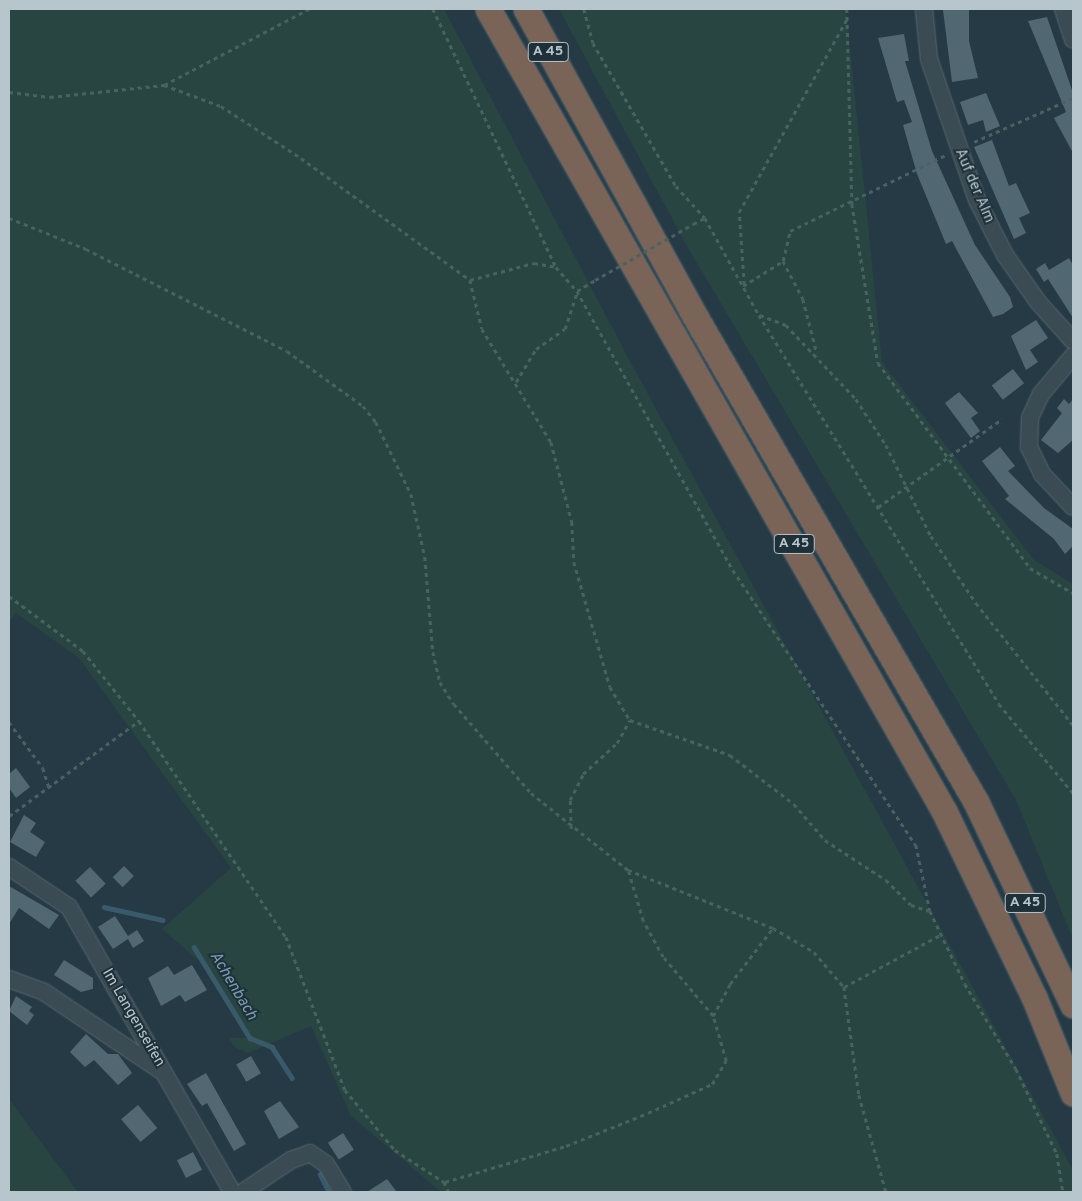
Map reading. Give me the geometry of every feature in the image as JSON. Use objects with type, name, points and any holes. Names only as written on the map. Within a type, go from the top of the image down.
[{"type":"highway","name":"A 45","points":[[488,9],[944,811],[1034,996],[1073,1093]]},
{"type":"highway","name":"A 45","points":[[526,9],[692,311],[976,802],[1073,1005]]},
{"type":"street","name":"Auf der Alm","points":[[924,9],[929,59],[958,149],[977,200],[1005,255],[1038,302],[1073,340]]},
{"type":"street","points":[[1063,9],[1073,38]]},
{"type":"street","points":[[1073,356],[1041,394],[1030,418],[1029,447],[1042,474],[1073,507]]},
{"type":"street","name":"Im Langenseifen","points":[[9,867],[69,906],[232,1192]]},
{"type":"street","points":[[9,979],[44,992],[163,1072]]},
{"type":"street","points":[[243,1192],[291,1160],[310,1153],[326,1164],[343,1192]]},
{"type":"path","points":[[9,92],[50,97],[164,85],[309,9]]},
{"type":"path","points":[[433,9],[556,267],[577,291],[733,570],[916,845],[930,911],[940,935],[1016,1068],[1057,1154],[1063,1192]]},
{"type":"path","points":[[584,9],[593,43],[618,92],[676,186],[704,218],[759,315],[999,704],[1073,793]]},
{"type":"path","points":[[847,9],[852,204],[878,363],[948,462],[1030,568],[1073,593]]},
{"type":"path","points":[[744,286],[739,212],[847,19]]},
{"type":"path","points":[[164,85],[221,106],[470,280],[482,329],[551,442],[572,522],[574,562],[610,687],[630,720],[730,755],[794,804],[825,840],[886,880],[911,904],[930,911]]},
{"type":"path","points":[[817,354],[803,299],[783,261],[790,230],[852,204],[958,149],[1073,98]]},
{"type":"path","points":[[9,218],[86,250],[287,351],[362,406],[376,422],[411,494],[425,558],[433,652],[440,682],[469,725],[531,794],[571,829],[628,870],[773,928],[814,952],[844,987],[859,1095],[886,1192]]},
{"type":"path","points":[[516,382],[536,349],[565,329],[577,291],[704,218]]},
{"type":"path","points":[[744,286],[783,261]]},
{"type":"path","points":[[470,280],[534,262],[556,267]]},
{"type":"path","points":[[759,315],[786,325],[817,354],[856,399],[886,445],[904,486],[931,536],[976,603],[1073,725]]},
{"type":"path","points":[[878,507],[904,486],[948,462],[1002,420]]},
{"type":"path","points":[[9,596],[83,650],[139,720],[286,937],[345,1090],[394,1150],[444,1182],[449,1192]]},
{"type":"path","points":[[9,816],[139,720]]},
{"type":"path","points":[[571,829],[570,800],[583,774],[617,743],[630,720]]},
{"type":"path","points":[[9,722],[43,768],[49,788]]},
{"type":"path","points":[[444,1182],[566,1146],[712,1084],[726,1061],[713,1016],[663,957],[643,921],[628,870]]},
{"type":"path","points":[[713,1016],[730,984],[773,928]]},
{"type":"path","points":[[844,987],[940,935]]},
{"type":"green space","points":[[9,9],[444,9],[631,363],[1073,1170],[1073,1192],[441,1192],[351,1116],[311,1026],[248,1053],[234,1047],[229,1038],[247,1038],[206,967],[162,929],[231,868],[79,658],[16,613],[9,622]]},
{"type":"green space","points":[[559,9],[846,9],[882,362],[1034,560],[1073,584],[1073,939],[1016,800],[688,248]]},
{"type":"green space","points":[[9,1099],[78,1192],[9,1192]]},
{"type":"building","points":[[969,9],[969,41],[978,78],[952,82],[943,10]]},
{"type":"building","points":[[1047,17],[1073,93],[1073,153],[1054,118],[1066,112],[1028,21]]},
{"type":"building","points":[[904,34],[909,61],[905,61],[932,151],[975,245],[1010,297],[1013,307],[1003,314],[993,317],[952,241],[946,244],[917,174],[903,125],[912,122],[904,100],[897,102],[878,38]]},
{"type":"building","points":[[986,93],[1000,126],[986,132],[983,120],[968,125],[960,102]]},
{"type":"building","points":[[992,140],[1009,186],[1016,183],[1030,213],[1019,218],[1026,233],[1014,239],[974,147]]},
{"type":"building","points":[[1069,258],[1073,265],[1073,318],[1048,279],[1044,282],[1036,269],[1045,263],[1049,270]]},
{"type":"building","points":[[1036,320],[1048,338],[1030,350],[1038,362],[1026,370],[1011,336]]},
{"type":"building","points":[[1013,369],[1024,383],[1003,400],[992,386]]},
{"type":"building","points":[[959,392],[978,413],[971,418],[980,431],[971,438],[945,403]]},
{"type":"building","points":[[1064,399],[1069,404],[1073,399],[1073,440],[1058,453],[1041,440],[1062,413],[1057,408]]},
{"type":"building","points":[[1000,447],[1015,466],[1008,471],[1044,508],[1073,529],[1073,546],[1065,554],[1054,539],[1005,499],[1009,496],[982,461]]},
{"type":"building","points":[[16,768],[30,787],[16,798],[9,788],[9,774]]},
{"type":"building","points":[[24,815],[36,823],[30,832],[45,842],[36,857],[10,842]]},
{"type":"building","points":[[124,866],[134,876],[123,887],[113,877]]},
{"type":"building","points":[[90,867],[106,884],[91,897],[75,881]]},
{"type":"building","points":[[9,886],[59,915],[49,929],[19,908],[9,924]]},
{"type":"building","points":[[115,916],[128,936],[137,930],[144,941],[133,948],[128,939],[113,949],[98,927]]},
{"type":"building","points":[[64,960],[93,978],[93,989],[81,992],[54,975]]},
{"type":"building","points":[[192,965],[207,990],[185,1002],[180,995],[161,1006],[148,978],[168,966],[174,975]]},
{"type":"building","points":[[16,996],[32,1007],[29,1011],[34,1015],[27,1025],[9,1011]]},
{"type":"building","points":[[86,1034],[108,1054],[118,1054],[132,1073],[118,1085],[94,1060],[85,1067],[70,1052]]},
{"type":"building","points":[[251,1056],[261,1073],[246,1082],[236,1064]]},
{"type":"building","points":[[206,1073],[246,1144],[234,1151],[207,1103],[202,1106],[187,1084]]},
{"type":"building","points":[[280,1101],[299,1127],[279,1139],[264,1111]]},
{"type":"building","points":[[138,1105],[157,1128],[140,1142],[121,1119]]},
{"type":"building","points":[[343,1133],[354,1150],[339,1160],[328,1143]]},
{"type":"building","points":[[193,1152],[202,1170],[186,1178],[177,1160]]},
{"type":"building","points":[[387,1179],[397,1192],[367,1192]]},
{"type":"waterway","name":"Achenbach","points":[[104,907],[163,920]]},
{"type":"waterway","name":"Achenbach","points":[[194,947],[250,1038],[272,1047],[292,1078]]},
{"type":"waterway","name":"Achenbach","points":[[320,1174],[329,1192]]}]
